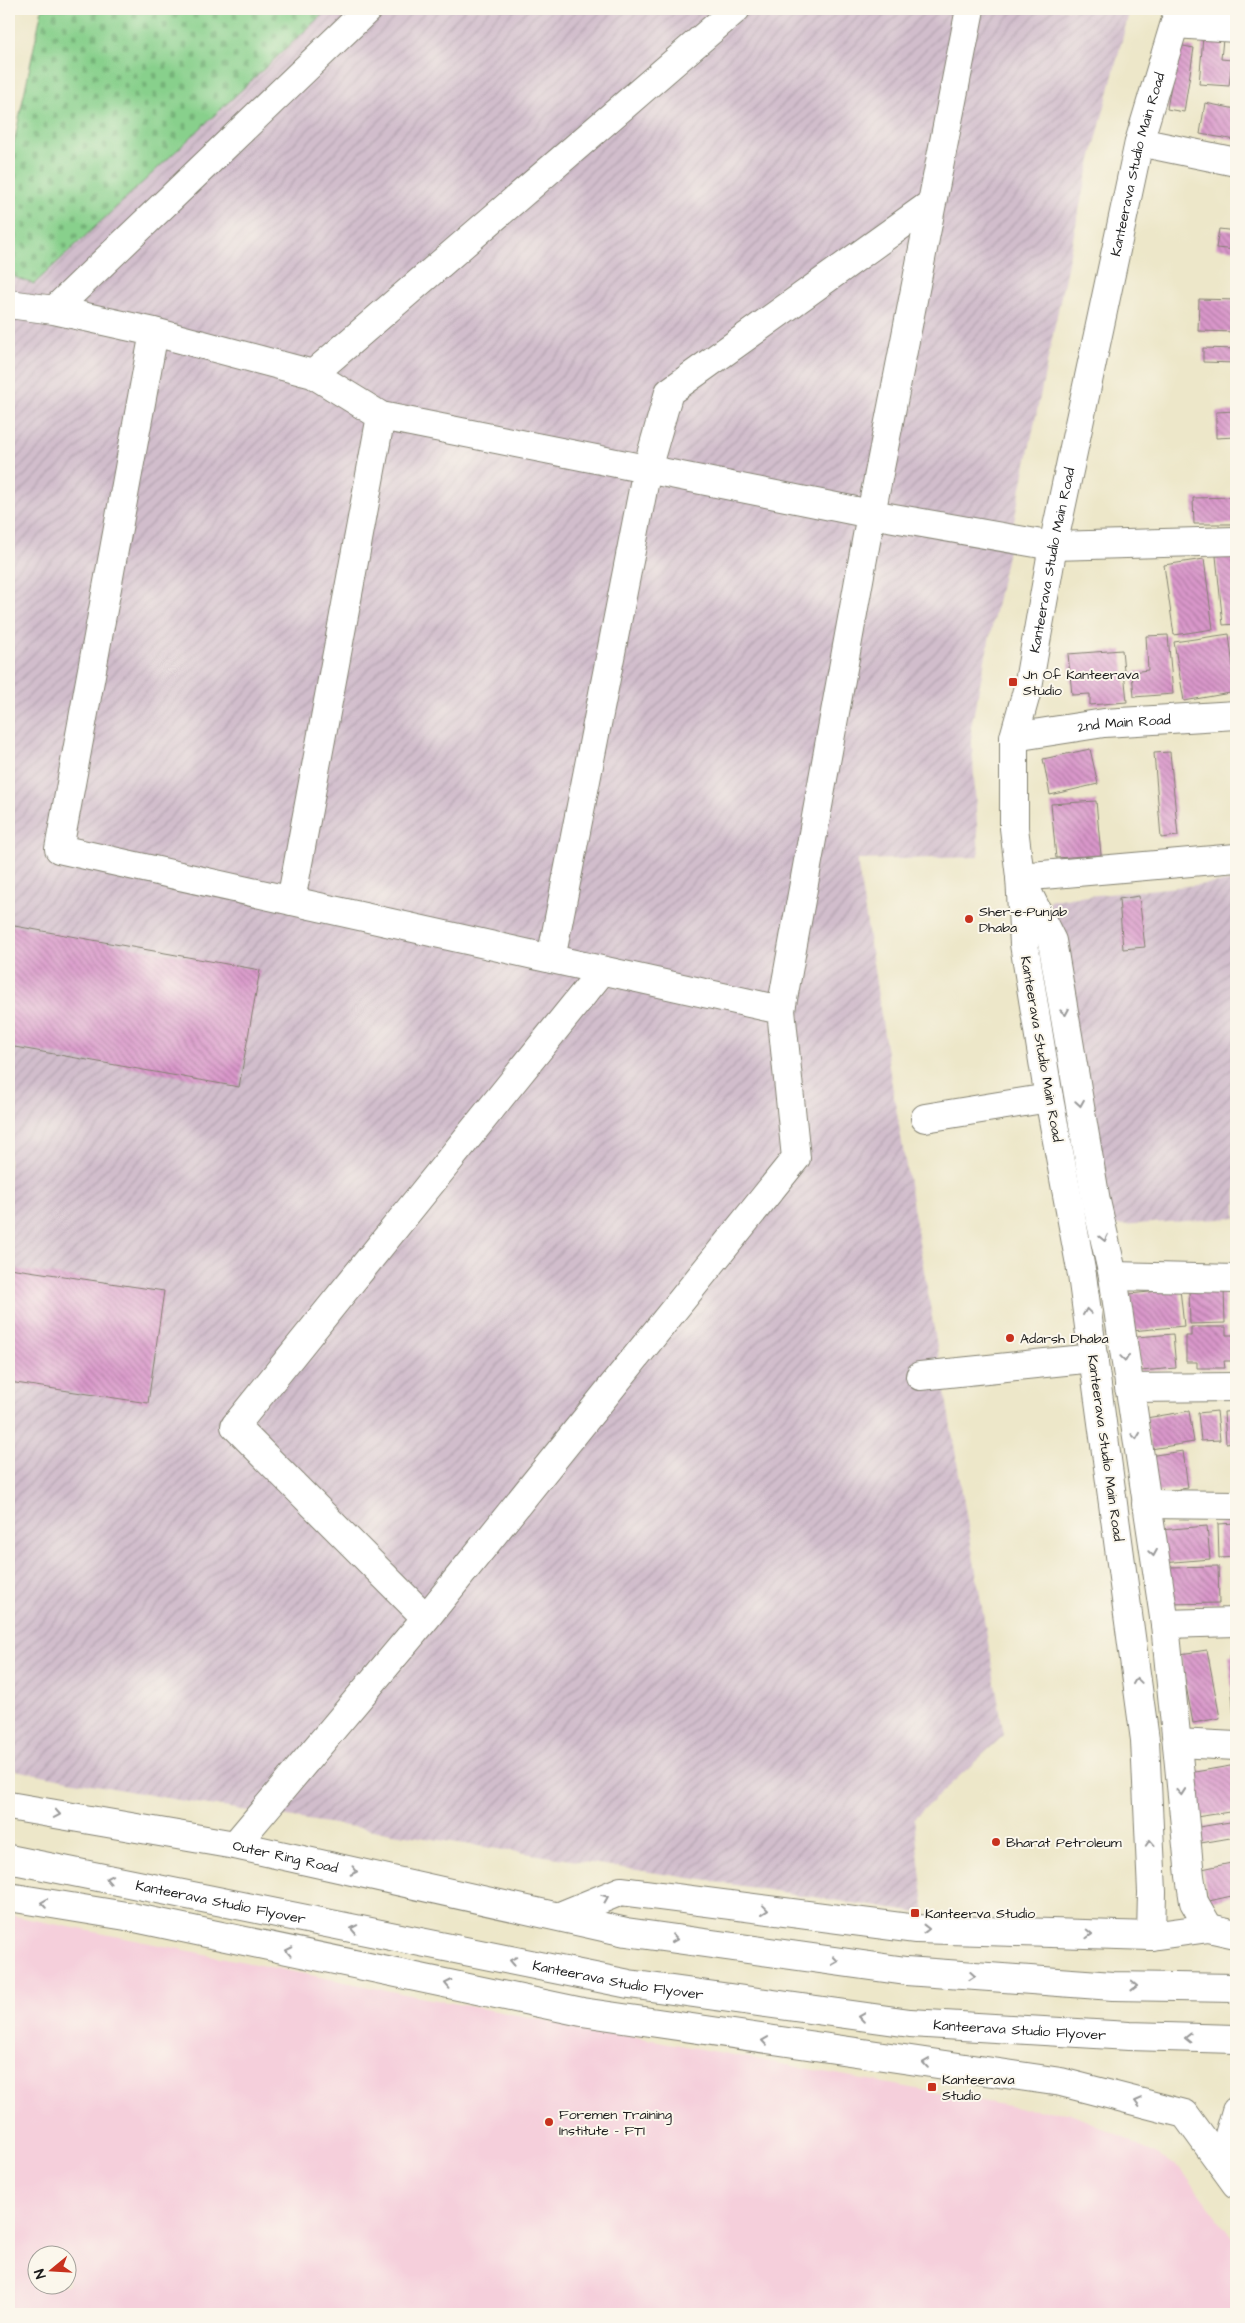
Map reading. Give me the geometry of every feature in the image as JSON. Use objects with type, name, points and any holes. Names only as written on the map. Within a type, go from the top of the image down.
[{"type":"main road","points":[[54,310],[368,9]]},
{"type":"main road","points":[[313,374],[736,9]]},
{"type":"main road","points":[[235,1844],[426,1618],[796,1158],[781,1010],[871,514],[970,9]]},
{"type":"main road","points":[[1177,16],[1236,28]]},
{"type":"main road","name":"Kanteerava Studio Main Road","points":[[1151,1936],[1152,1892],[1145,1740],[1094,1358],[1071,1204],[1049,1098],[1024,944],[1020,877],[1014,828],[1014,737],[1028,686],[1053,546],[1139,142],[1177,16]]},
{"type":"main road","points":[[1139,142],[1236,162]]},
{"type":"main road","points":[[551,959],[647,469],[669,392],[932,203]]},
{"type":"main road","points":[[9,304],[54,310],[154,332],[313,374],[381,416],[871,514],[1053,546],[1236,541]]},
{"type":"main road","points":[[154,332],[59,849],[781,1010]]},
{"type":"main road","points":[[290,901],[381,416]]},
{"type":"main road","name":"2nd Main Road","points":[[1014,737],[1104,723],[1236,716]]},
{"type":"main road","points":[[1210,1928],[1194,1902],[1165,1624],[1112,1276],[1096,1201],[1052,941],[1020,877],[1236,858]]},
{"type":"main road","points":[[426,1618],[235,1426],[602,971]]},
{"type":"main road","points":[[926,1118],[1049,1098]]},
{"type":"main road","points":[[1112,1276],[1236,1279]]},
{"type":"main road","points":[[920,1376],[1094,1358]]},
{"type":"main road","points":[[1129,1388],[1236,1387]]},
{"type":"main road","points":[[1146,1504],[1236,1505]]},
{"type":"main road","points":[[1165,1624],[1236,1622]]},
{"type":"main road","points":[[1177,1743],[1236,1746]]},
{"type":"main road","name":"Outer Ring Road","points":[[9,1806],[235,1844],[560,1916]]},
{"type":"main road","name":"Kanteerava Studio Flyover","points":[[9,1859],[629,1984],[910,2023],[1129,2036],[1236,2039]]},
{"type":"main road","points":[[560,1916],[621,1891],[916,1929],[1151,1936],[1210,1928],[1236,1934]]},
{"type":"main road","points":[[9,1897],[126,1916],[582,2012],[1061,2082],[1185,2114],[1228,2173]]},
{"type":"main road","points":[[560,1916],[626,1932],[906,1971],[1113,1986],[1236,1988]]},
{"type":"main road","points":[[1228,2173],[1236,2111]]},
{"type":"shaded area","points":[[328,9],[1130,9],[1083,191],[971,727],[979,857],[857,860],[890,1073],[1004,1735],[914,1818],[925,1914],[183,1801],[9,1769],[9,275],[34,284]]},
{"type":"shaded area","points":[[1236,881],[1236,1218],[1102,1226],[1049,900]]},
{"type":"shaded area","name":"Foremen Training Institute - FTI","points":[[9,1915],[420,1997],[1025,2109],[1068,2113],[1109,2130],[1179,2167],[1236,2242],[1236,2314],[9,2314]]},
{"type":"green space","points":[[42,9],[328,9],[34,284],[9,275],[9,166]]},
{"type":"building","points":[[1203,37],[1223,39],[1221,59],[1232,60],[1229,86],[1199,84]]},
{"type":"building","points":[[1178,45],[1194,48],[1184,112],[1167,109]]},
{"type":"building","points":[[1205,103],[1236,109],[1236,140],[1200,134]]},
{"type":"building","points":[[1219,229],[1236,231],[1236,250],[1216,248]]},
{"type":"building","points":[[1199,299],[1236,300],[1236,332],[1198,331]]},
{"type":"building","points":[[1203,348],[1236,349],[1236,363],[1203,362]]},
{"type":"building","points":[[1236,411],[1236,437],[1216,438],[1216,412]]},
{"type":"building","points":[[1234,497],[1234,524],[1194,524],[1193,498]]},
{"type":"building","points":[[1235,554],[1236,624],[1223,625],[1216,556]]},
{"type":"building","points":[[1204,559],[1213,629],[1174,635],[1164,565]]},
{"type":"building","points":[[1229,634],[1236,692],[1184,701],[1174,642]]},
{"type":"building","points":[[1168,635],[1173,694],[1134,697],[1132,672],[1148,670],[1146,636]]},
{"type":"building","points":[[1122,650],[1127,702],[1090,705],[1090,694],[1072,695],[1068,654]]},
{"type":"building","points":[[1090,749],[1098,784],[1050,795],[1043,759]]},
{"type":"building","points":[[1170,752],[1178,836],[1161,838],[1154,753]]},
{"type":"building","points":[[1096,801],[1101,855],[1056,858],[1051,804]]},
{"type":"building","points":[[1139,896],[1145,947],[1123,949],[1119,899]]},
{"type":"building","points":[[9,925],[260,970],[239,1087],[9,1046]]},
{"type":"building","points":[[9,1268],[164,1291],[148,1403],[9,1382]]},
{"type":"building","points":[[1180,1289],[1184,1326],[1132,1331],[1129,1294]]},
{"type":"building","points":[[1189,1289],[1224,1289],[1225,1323],[1190,1324]]},
{"type":"building","points":[[1191,1327],[1226,1327],[1226,1335],[1236,1335],[1236,1361],[1224,1361],[1225,1368],[1197,1368],[1197,1362],[1186,1362],[1186,1336],[1191,1336]]},
{"type":"building","points":[[1173,1334],[1176,1368],[1140,1371],[1137,1337]]},
{"type":"building","points":[[1189,1411],[1194,1442],[1151,1449],[1146,1418]]},
{"type":"building","points":[[1217,1411],[1220,1440],[1201,1441],[1198,1413]]},
{"type":"building","points":[[1236,1411],[1236,1442],[1226,1443],[1224,1412]]},
{"type":"building","points":[[1183,1451],[1188,1488],[1153,1493],[1148,1456]]},
{"type":"building","points":[[1236,1523],[1236,1557],[1219,1558],[1218,1524]]},
{"type":"building","points":[[1207,1526],[1210,1559],[1163,1563],[1160,1530]]},
{"type":"building","points":[[1233,1563],[1236,1563],[1236,1609],[1235,1609]]},
{"type":"building","points":[[1218,1566],[1219,1603],[1168,1604],[1168,1567]]},
{"type":"building","points":[[1207,1650],[1220,1718],[1193,1723],[1180,1654]]},
{"type":"building","points":[[1236,1654],[1236,1720],[1234,1720],[1229,1655]]},
{"type":"building","points":[[1236,1765],[1236,1811],[1196,1817],[1189,1773]]},
{"type":"building","points":[[1236,1821],[1236,1837],[1201,1843],[1199,1827]]},
{"type":"building","points":[[1236,1862],[1236,1895],[1209,1901],[1202,1869]]},
{"type":"place","name":"Jn Of Kanteerava Studio","points":[[1013,682]]},
{"type":"place","name":"Sher-e-Punjab Dhaba","points":[[969,919]]},
{"type":"place","name":"Adarsh Dhaba","points":[[1010,1338]]},
{"type":"place","name":"Bharat Petroleum","points":[[996,1842]]},
{"type":"place","name":"Kanteerva Studio","points":[[915,1913]]},
{"type":"place","name":"Kanteerava Studio","points":[[932,2087]]},
{"type":"place","name":"Foremen Training Institute - FTI","points":[[549,2122]]}]
